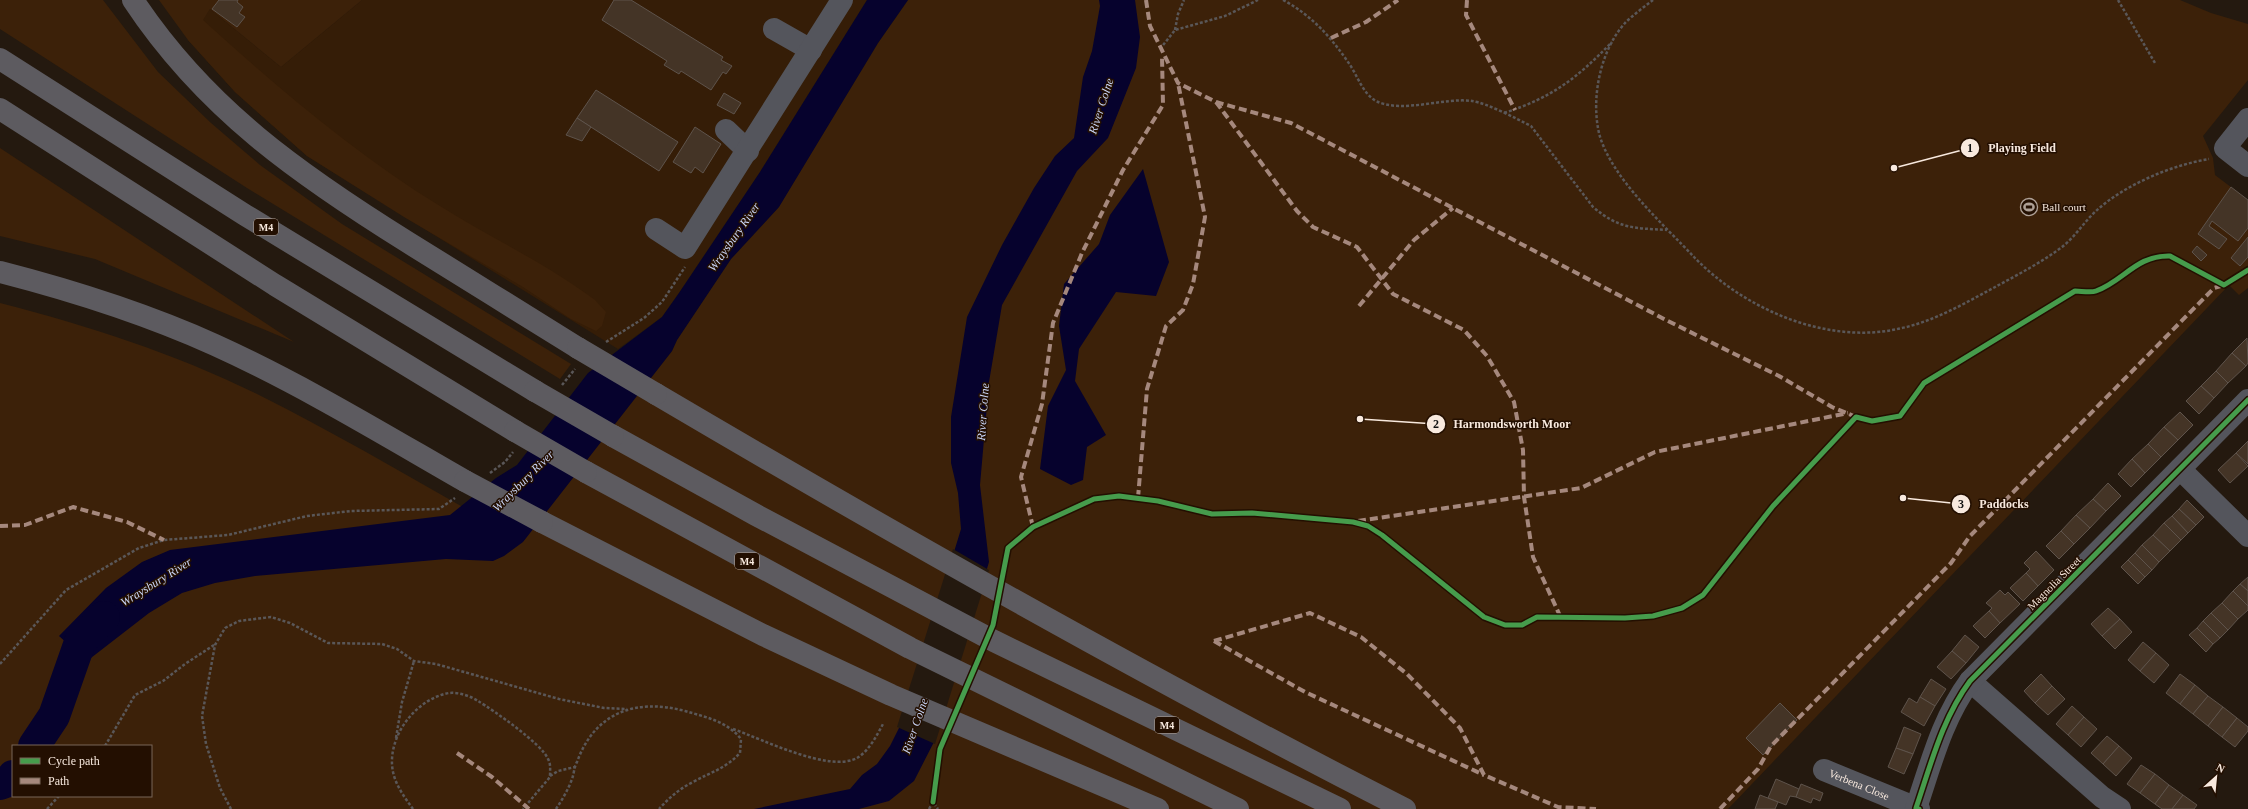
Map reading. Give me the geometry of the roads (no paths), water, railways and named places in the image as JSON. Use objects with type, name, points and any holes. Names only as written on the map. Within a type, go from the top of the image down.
[{"type":"highway","points":[[133,0],[172,54],[203,88],[237,122],[272,151],[355,209],[578,357],[656,394],[1005,595],[1284,748],[1405,809]]},
{"type":"highway","name":"M4","points":[[0,59],[245,215],[535,391],[613,436],[756,515],[994,641],[1340,809]]},
{"type":"highway","name":"M4","points":[[0,109],[275,284],[514,440],[586,472],[979,684],[1238,809]]},
{"type":"highway","points":[[0,272],[124,308],[216,345],[317,397],[461,488],[542,522],[763,635],[891,695],[1158,809]]},
{"type":"street","points":[[656,229],[685,248],[748,151],[842,0]]},
{"type":"street","points":[[774,29],[811,50]]},
{"type":"street","points":[[2248,119],[2225,148],[2248,166]]},
{"type":"street","points":[[726,130],[748,151]]},
{"type":"street","name":"Magnolia Street","points":[[1917,809],[1940,734],[1953,707],[1970,681],[2248,400]]},
{"type":"street","points":[[2180,469],[2248,536]]},
{"type":"street","points":[[1970,681],[2102,797],[2120,809]]},
{"type":"street","name":"Verbena Close","points":[[1824,770],[1917,809]]},
{"type":"water","points":[[867,0],[908,0],[878,43],[779,207],[731,259],[677,340],[672,351],[523,542],[504,556],[493,561],[446,559],[255,576],[215,583],[182,593],[149,613],[87,661],[59,636],[106,588],[142,562],[170,550],[450,515],[496,478],[517,465],[588,373],[662,317],[760,172]]},
{"type":"water","name":"River Colne","points":[[1099,0],[1135,0],[1140,37],[1136,68],[1108,138],[1077,171],[1002,305],[989,382],[980,485],[989,562],[936,738],[914,781],[889,801],[859,809],[754,809],[850,789],[862,775],[877,764],[890,746],[902,722],[961,529],[958,493],[951,463],[951,417],[967,317],[1002,245],[1034,188],[1055,156],[1074,138],[1083,77],[1092,51],[1100,6]]},
{"type":"water","points":[[1143,169],[1169,262],[1156,296],[1116,292],[1079,349],[1075,381],[1106,435],[1087,447],[1083,480],[1071,485],[1040,469],[1048,406],[1066,370],[1059,326],[1064,284],[1099,244],[1110,215]]},
{"type":"waterway","name":"Wraysbury River","points":[[35,745],[54,716],[80,642],[104,617]]},
{"type":"waterway","name":"Wraysbury River","points":[[0,784],[11,780],[12,778]]},
{"type":"place","name":"Playing Field","points":[[1894,168]]},
{"type":"place","name":"Ball court","points":[[2029,207]]},
{"type":"place","name":"Harmondsworth Moor","points":[[1360,419]]},
{"type":"place","name":"Paddocks","points":[[1903,498]]}]
